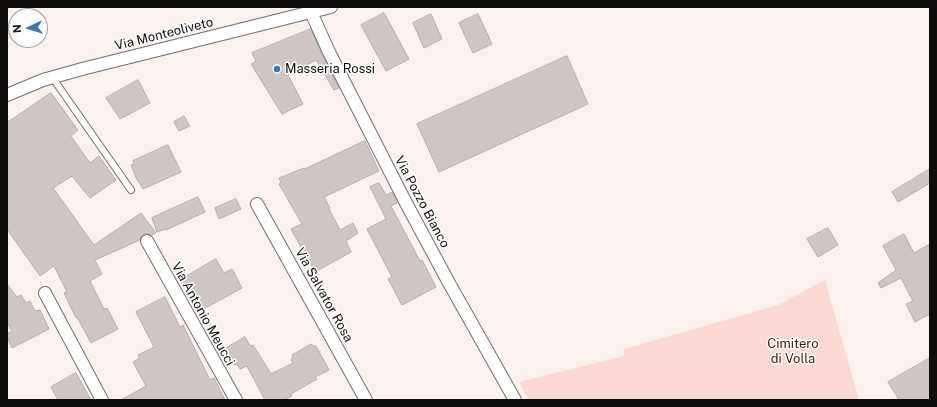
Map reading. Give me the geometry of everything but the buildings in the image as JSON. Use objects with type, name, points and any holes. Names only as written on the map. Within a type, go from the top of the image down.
[{"type":"street","name":"Via Monteoliveto","points":[[7,95],[52,78],[82,69],[331,7]]},
{"type":"street","name":"Via Pozzo Bianco","points":[[311,12],[333,59],[406,203],[515,400]]},
{"type":"street","name":"Via Salvator Rosa","points":[[257,204],[366,400]]},
{"type":"street","name":"Via Antonio Meucci","points":[[147,241],[236,400]]},
{"type":"street","points":[[45,293],[102,400]]},
{"type":"lane","points":[[52,78],[131,190]]},
{"type":"green space","name":"Cimitero di Volla","points":[[825,280],[859,400],[529,400],[519,382],[624,356],[624,349],[778,305]]},
{"type":"place","name":"Masseria Rossi","points":[[277,69]]}]
